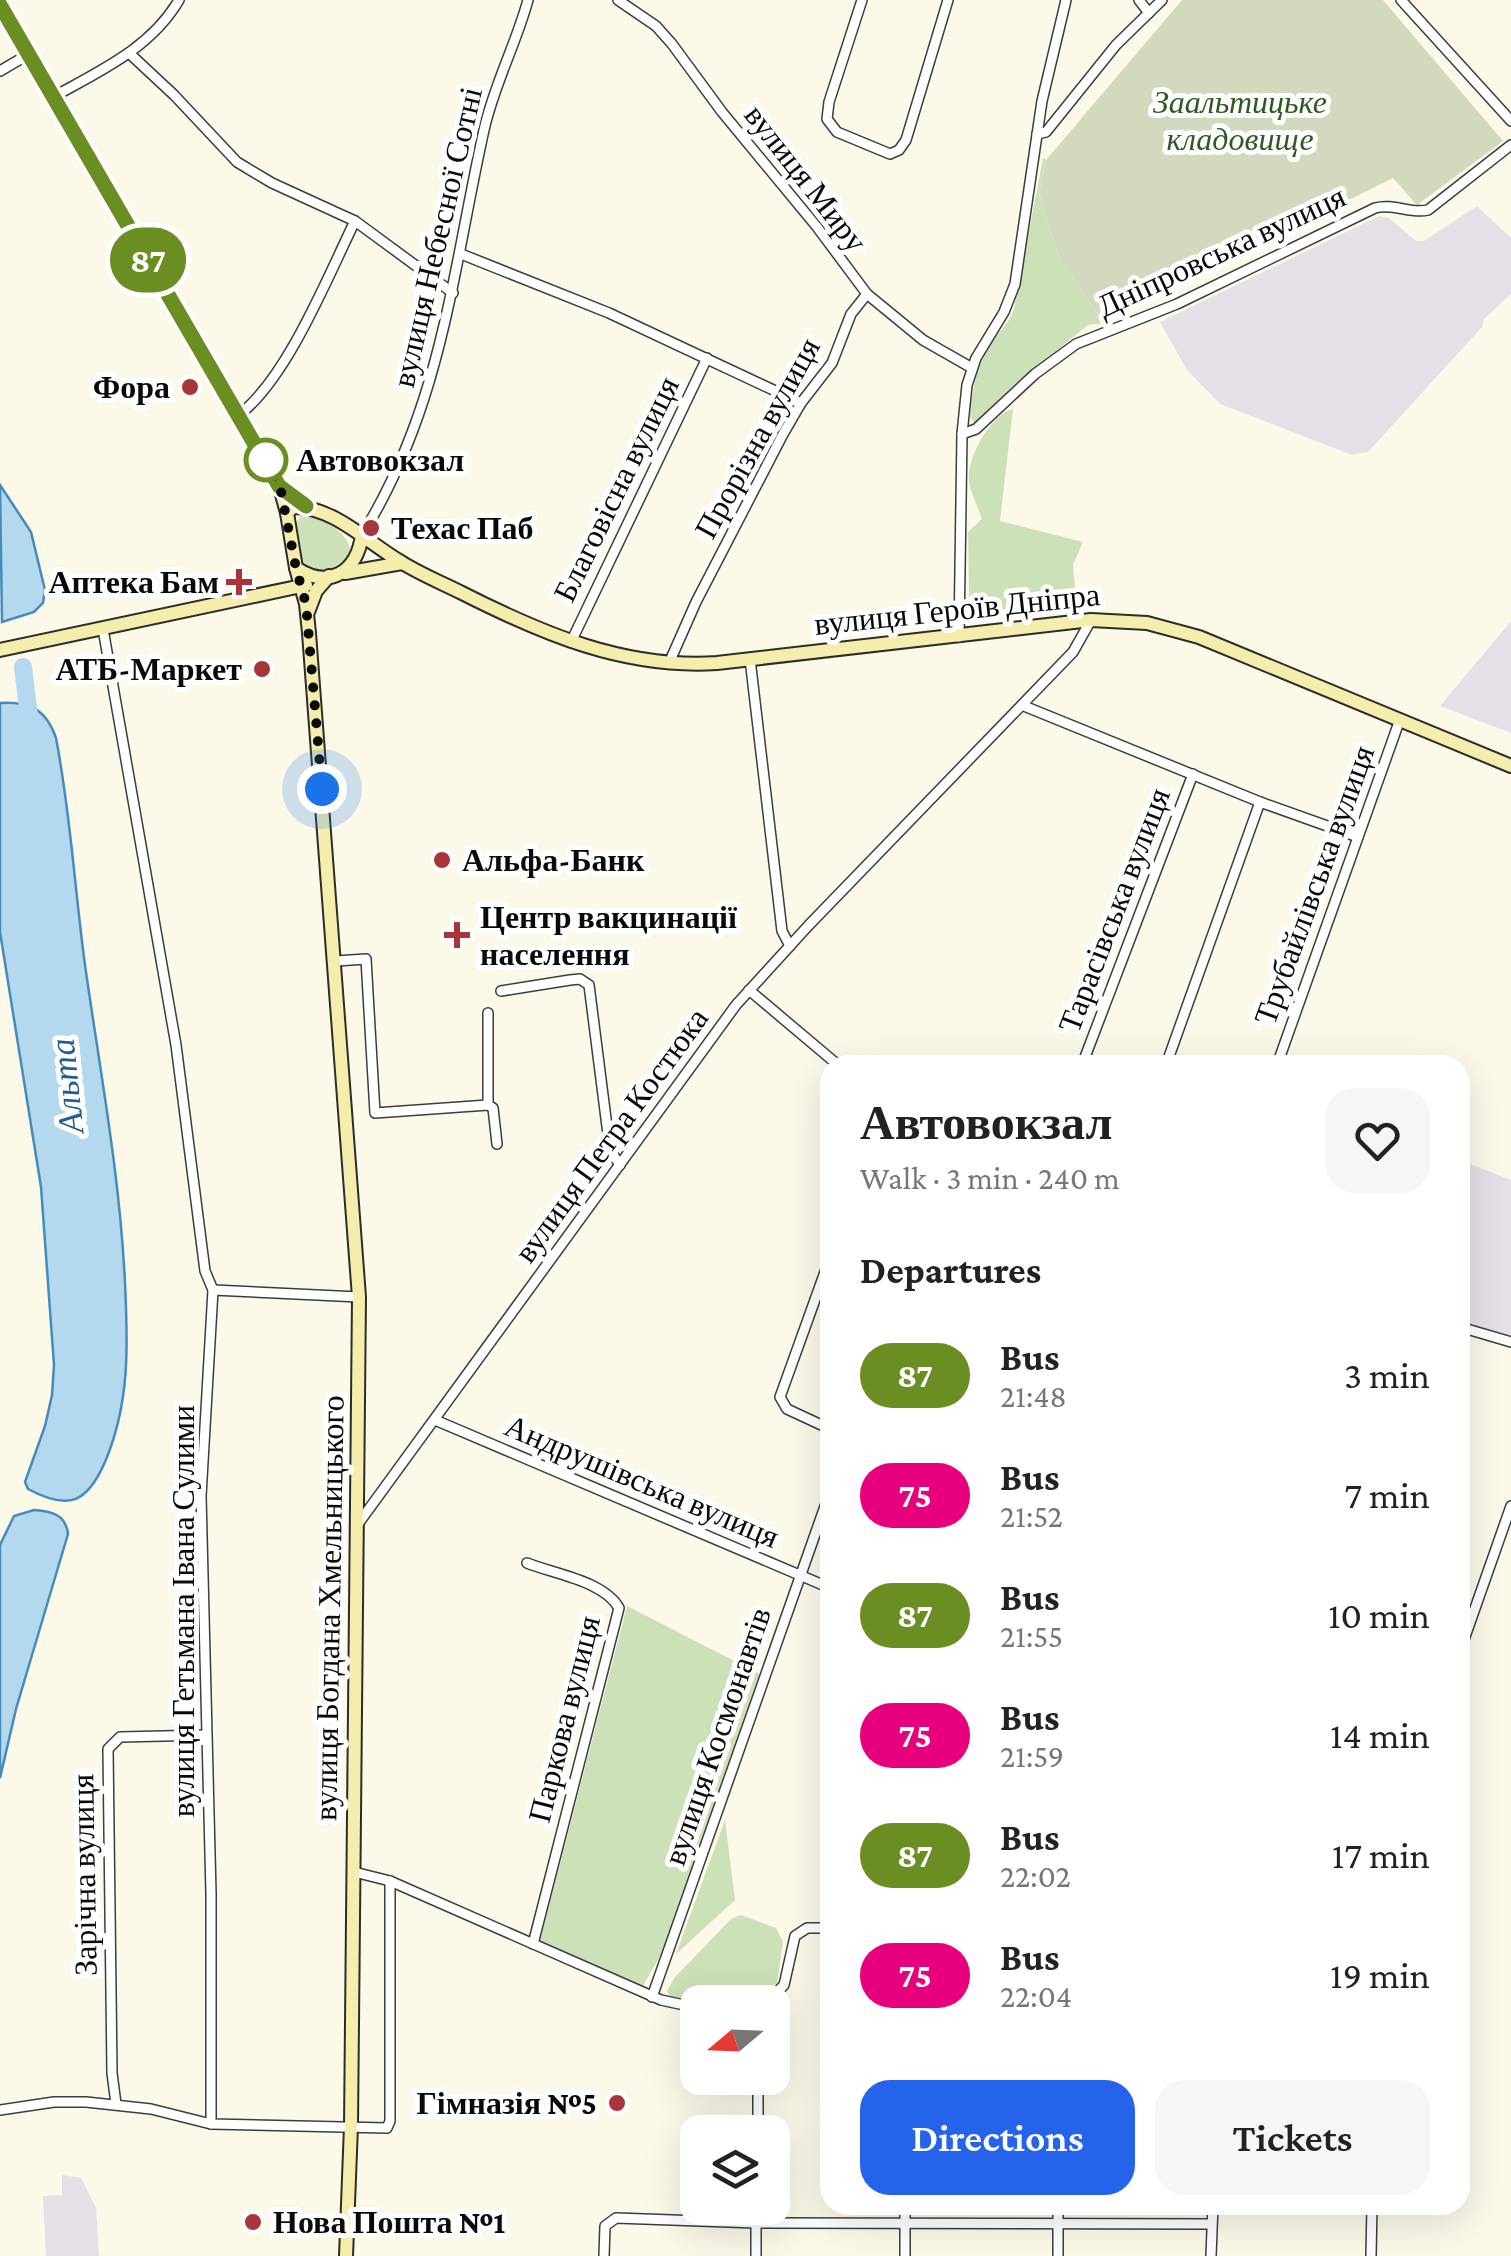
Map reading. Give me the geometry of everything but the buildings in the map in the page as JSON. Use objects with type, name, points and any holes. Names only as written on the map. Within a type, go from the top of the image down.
[{"type":"main road","points":[[0,5],[279,486],[286,513],[294,507],[306,506]]},
{"type":"main road","points":[[279,486],[306,506]]},
{"type":"main road","name":"вулиця Героїв Дніпра","points":[[306,506],[402,563],[571,642],[617,656],[669,663],[750,659],[1091,620],[1147,623],[1198,637],[1511,766]]},
{"type":"main road","name":"вулиця Богдана Хмельницького","points":[[286,513],[308,613],[359,1296],[352,2126],[346,2256]]},
{"type":"main road","points":[[279,592],[296,599],[308,613],[316,591],[354,563],[362,536]]},
{"type":"main road","points":[[0,650],[402,563]]},
{"type":"main road","points":[[279,592],[296,568],[310,576],[336,575]]},
{"type":"street","points":[[53,97],[129,53],[162,24],[178,0]]},
{"type":"street","name":"вулиця Небесної Сотні","points":[[362,536],[425,403],[454,293],[487,116],[528,0]]},
{"type":"street","name":"вулиця Миру","points":[[618,0],[656,26],[672,44],[867,294],[922,340],[972,368]]},
{"type":"street","points":[[862,0],[827,119],[837,132],[890,154],[906,140],[948,0]]},
{"type":"street","points":[[958,636],[962,434],[972,368],[1015,284],[1037,134],[1066,0]]},
{"type":"street","points":[[1139,0],[1148,13]]},
{"type":"street","points":[[1037,134],[1048,130],[1106,58],[1162,0]]},
{"type":"street","points":[[1401,0],[1511,121]]},
{"type":"street","points":[[129,53],[238,162],[355,222],[454,293]]},
{"type":"street","points":[[0,70],[28,54]]},
{"type":"street","name":"Дніпровська вулиця","points":[[962,434],[976,429],[1020,386],[1076,344],[1193,297],[1375,208],[1388,205],[1418,212],[1428,210],[1511,145]]},
{"type":"street","points":[[239,415],[277,372],[355,222]]},
{"type":"street","name":"Благовісна вулиця","points":[[461,254],[594,306],[801,403]]},
{"type":"street","name":"Прорізна вулиця","points":[[669,663],[696,602],[801,403],[832,363],[851,314],[867,294]]},
{"type":"street","name":"Благовісна вулиця","points":[[571,642],[707,358]]},
{"type":"street","name":"вулиця Петра Костюка","points":[[358,1525],[749,990],[1024,706],[1073,652],[1091,620]]},
{"type":"street","name":"вулиця Гетьмана Івана Сулими","points":[[103,629],[176,1046],[205,1271],[213,1290],[200,1496],[212,2124]]},
{"type":"street","points":[[750,659],[782,931],[790,946]]},
{"type":"street","points":[[1024,706],[1260,802],[1358,837]]},
{"type":"street","name":"Трубайлівська вулиця","points":[[1281,1055],[1399,722]]},
{"type":"street","name":"Тарасівська вулиця","points":[[1086,1055],[1193,774]]},
{"type":"street","points":[[1170,1055],[1260,802]]},
{"type":"street","points":[[336,961],[366,958],[375,1113],[492,1106],[497,1144]]},
{"type":"street","points":[[501,990],[570,980],[589,984],[610,1150],[620,1165]]},
{"type":"street","points":[[749,990],[826,1055]]},
{"type":"street","points":[[488,1013],[488,1105]]},
{"type":"street","points":[[820,1286],[781,1392],[783,1406],[820,1424]]},
{"type":"street","points":[[213,1290],[359,1296]]},
{"type":"street","points":[[1470,1330],[1511,1342]]},
{"type":"street","name":"Андрушівська вулиця","points":[[435,1420],[820,1584]]},
{"type":"street","points":[[1470,1623],[1511,1506]]},
{"type":"street","name":"вулиця Космонавтів","points":[[652,1997],[820,1519]]},
{"type":"street","name":"Паркова вулиця","points":[[527,1564],[595,1588],[613,1599],[619,1608],[533,1944]]},
{"type":"street","name":"Зарічна вулиця","points":[[116,2104],[108,1748],[120,1737],[206,1734]]},
{"type":"street","points":[[354,1872],[390,1881],[680,2006]]},
{"type":"street","points":[[0,2110],[54,2102],[116,2104],[212,2124],[383,2129],[390,2120],[390,1881]]},
{"type":"street","points":[[784,1985],[794,1936],[807,1928],[820,1928]]},
{"type":"street","points":[[905,2215],[905,2256]]},
{"type":"street","points":[[1058,2215],[1058,2256]]},
{"type":"street","points":[[1211,2256],[1212,2215]]},
{"type":"street","points":[[1370,2256],[1372,2215]]},
{"type":"street","points":[[604,2256],[604,2231],[608,2222],[616,2218],[680,2220]]},
{"type":"street","points":[[790,2223],[1211,2224]]},
{"type":"street","points":[[756,2225],[756,2256]]},
{"type":"shaded area","points":[[1477,206],[1511,238],[1511,294],[1484,319],[1482,327],[1368,452],[1352,455],[1220,404],[1187,370],[1160,322],[1379,216],[1389,218],[1416,241],[1424,241]]},
{"type":"shaded area","points":[[1511,621],[1511,733],[1440,706]]},
{"type":"shaded area","points":[[1470,1164],[1511,1180],[1511,1342],[1470,1330]]},
{"type":"shaded area","points":[[62,2175],[81,2178],[96,2208],[99,2256],[46,2256],[43,2196],[62,2195]]},
{"type":"green space","name":"Заальтицьке кладовище","points":[[1182,0],[1383,0],[1503,141],[1417,205],[1393,178],[1104,323],[1060,260],[1039,194],[1046,160]]},
{"type":"green space","points":[[1043,158],[1046,160],[1039,194],[1060,260],[1104,323],[1088,325],[976,424],[970,417],[976,375],[989,346],[1014,309]]},
{"type":"green space","points":[[1013,409],[1000,521],[1083,542],[1073,565],[1077,613],[983,620],[969,596],[968,532],[982,519],[969,471],[989,428]]},
{"type":"green space","points":[[301,516],[338,530],[350,549],[345,560],[326,571],[305,567],[295,525]]},
{"type":"green space","points":[[627,1606],[760,1674],[661,1954],[643,1986],[540,1941]]},
{"type":"green space","points":[[725,1820],[735,1900],[676,1954]]},
{"type":"green space","points":[[741,1915],[776,1928],[783,1942],[777,1983],[680,1985],[680,2002],[674,2003],[667,1991],[675,1977],[731,1919]]},
{"type":"water","points":[[0,485],[31,532],[45,590],[43,603],[34,612],[2,622]]},
{"type":"water","points":[[0,703],[35,709],[47,720],[56,738],[123,1244],[127,1351],[119,1418],[105,1462],[91,1487],[66,1501],[42,1496],[28,1489],[25,1482],[45,1426],[54,1365],[41,1187],[0,932]]},
{"type":"water","points":[[34,1510],[57,1515],[68,1534],[16,1709],[0,1778],[0,1545],[14,1516]]},
{"type":"waterway","name":"Альта","points":[[23,667],[30,724]]},
{"type":"bus line","name":"87","points":[[0,5],[279,486],[306,506]]},
{"type":"place","name":"Фора","points":[[190,387]]},
{"type":"place","name":"Автовокзал","points":[[266,460]]},
{"type":"place","name":"Техас Паб","points":[[371,528]]},
{"type":"place","name":"Аптека Бам","points":[[239,582]]},
{"type":"place","name":"АТБ-Маркет","points":[[262,669]]},
{"type":"place","name":"Альфа-Банк","points":[[442,860]]},
{"type":"place","name":"Центр вакцинації населення","points":[[457,935]]},
{"type":"place","name":"Гімназія №5","points":[[617,2103]]},
{"type":"place","name":"Нова Пошта №1","points":[[253,2222]]},
{"type":"route","points":[[266,460],[281,491],[306,604],[322,789]]}]
